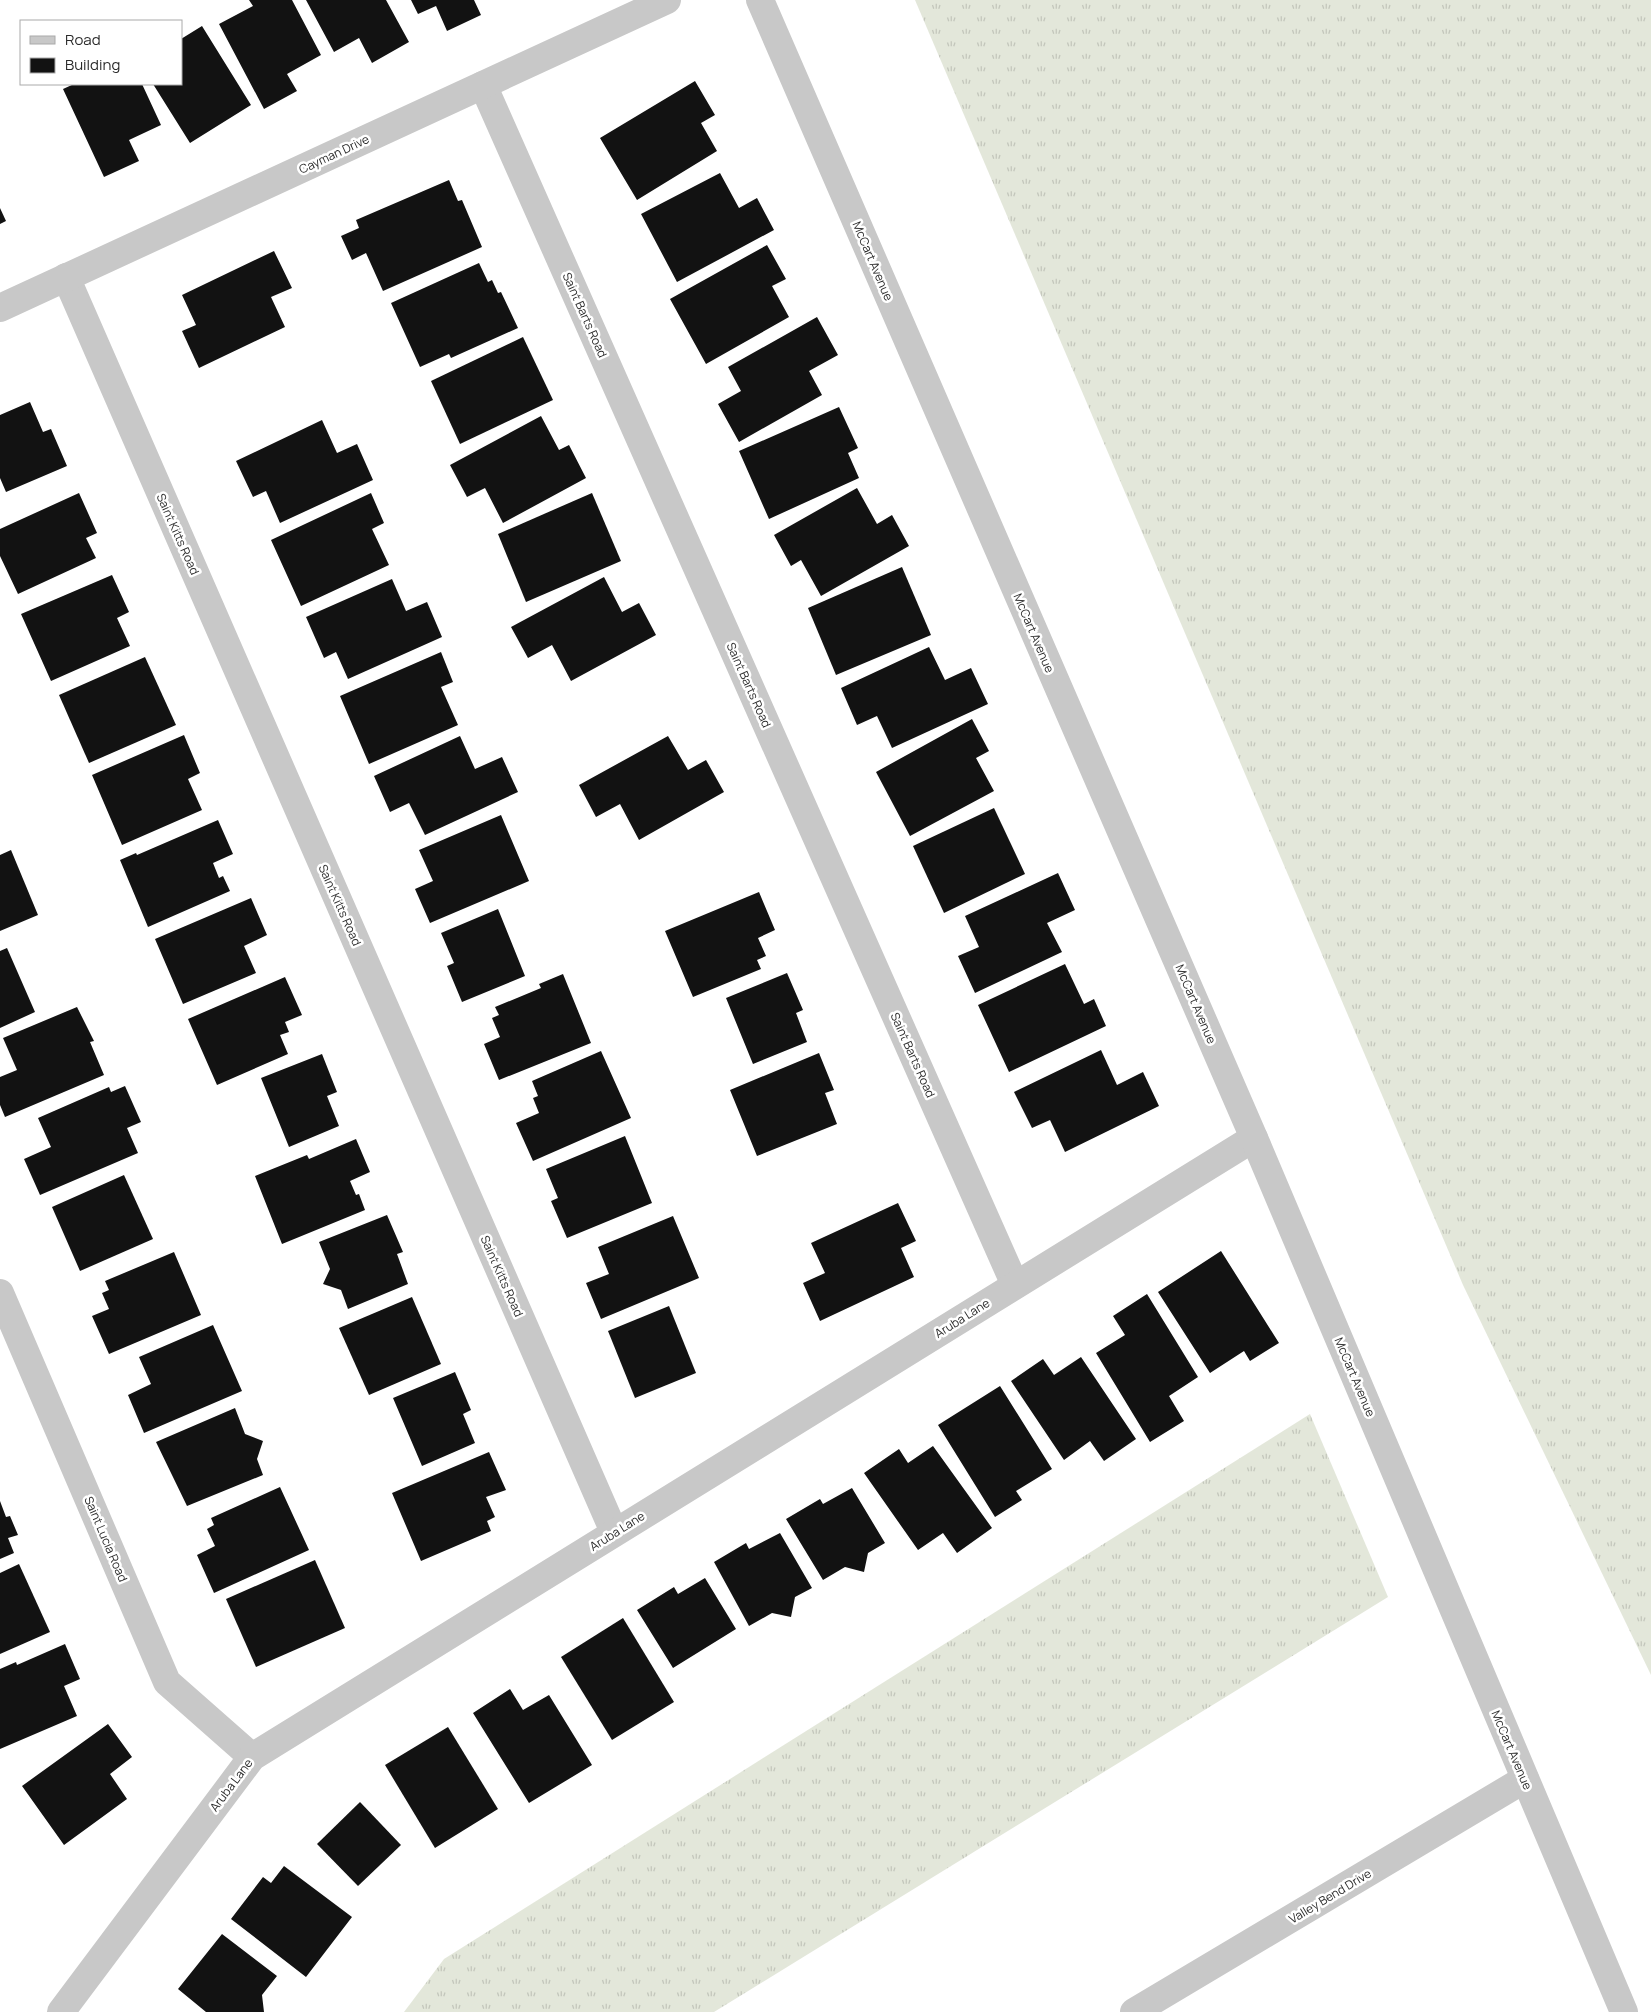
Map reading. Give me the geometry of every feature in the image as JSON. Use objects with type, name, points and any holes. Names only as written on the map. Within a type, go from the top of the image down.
[{"type":"street","name":"Cayman Drive","points":[[0,308],[667,0]]},
{"type":"street","name":"McCart Avenue","points":[[760,0],[1254,1138],[1624,2012]]},
{"type":"street","name":"Saint Barts Road","points":[[483,85],[1015,1285]]},
{"type":"street","name":"Saint Kitts Road","points":[[66,277],[614,1532]]},
{"type":"street","name":"Aruba Lane","points":[[61,2012],[252,1757],[1254,1138]]},
{"type":"street","name":"Saint Lucia Road","points":[[0,1293],[168,1682],[252,1757]]},
{"type":"street","name":"Valley Bend Drive","points":[[1134,2012],[1525,1779]]},
{"type":"green space","points":[[915,0],[1651,0],[1651,1675],[1463,1285]]},
{"type":"green space","points":[[1310,1414],[1388,1597],[714,2012],[404,2012],[444,1959]]},
{"type":"building","points":[[249,0],[292,0],[321,55],[287,74],[297,91],[264,109],[219,24],[253,6]]},
{"type":"building","points":[[306,0],[386,0],[409,42],[372,63],[359,38],[334,52]]},
{"type":"building","points":[[411,0],[474,0],[481,15],[447,31],[436,6],[418,14]]},
{"type":"building","points":[[202,26],[251,105],[190,143],[154,85],[182,85],[182,38]]},
{"type":"building","points":[[695,81],[715,115],[701,123],[717,151],[637,200],[600,138]]},
{"type":"building","points":[[72,85],[142,85],[161,125],[129,140],[139,161],[104,177],[63,89]]},
{"type":"building","points":[[720,173],[739,208],[757,198],[774,230],[677,282],[641,214]]},
{"type":"building","points":[[449,180],[458,201],[462,200],[482,247],[383,291],[366,253],[352,260],[341,236],[359,228],[356,220]]},
{"type":"building","points":[[0,208],[6,221],[0,224]]},
{"type":"building","points":[[767,245],[786,279],[772,286],[789,317],[706,364],[670,299]]},
{"type":"building","points":[[274,251],[292,288],[271,297],[285,327],[199,368],[182,331],[196,325],[182,295]]},
{"type":"building","points":[[479,263],[488,282],[492,280],[498,293],[501,292],[518,328],[451,358],[449,354],[420,367],[391,303]]},
{"type":"building","points":[[817,317],[838,355],[809,371],[822,395],[739,442],[718,404],[741,391],[728,367]]},
{"type":"building","points":[[523,337],[553,400],[460,444],[431,381]]},
{"type":"building","points":[[30,402],[43,432],[51,429],[67,466],[6,492],[0,478],[0,415]]},
{"type":"building","points":[[839,407],[858,448],[848,453],[859,478],[769,519],[739,451]]},
{"type":"building","points":[[541,416],[559,450],[569,445],[586,478],[503,523],[485,488],[467,497],[450,465]]},
{"type":"building","points":[[322,420],[337,453],[357,444],[373,480],[280,523],[266,491],[253,497],[236,461]]},
{"type":"building","points":[[857,488],[877,524],[892,515],[909,546],[821,596],[801,560],[791,566],[774,535]]},
{"type":"building","points":[[79,493],[97,533],[86,538],[96,558],[18,594],[0,556],[0,529]]},
{"type":"building","points":[[371,493],[384,523],[372,529],[389,565],[301,606],[271,540]]},
{"type":"building","points":[[592,493],[621,561],[526,602],[498,534]]},
{"type":"building","points":[[902,567],[931,635],[836,675],[808,608]]},
{"type":"building","points":[[112,575],[129,612],[117,618],[130,646],[51,681],[21,614]]},
{"type":"building","points":[[604,577],[622,612],[639,603],[656,635],[571,681],[552,645],[528,658],[511,627]]},
{"type":"building","points":[[392,579],[406,611],[427,602],[442,637],[348,679],[336,652],[324,658],[306,617]]},
{"type":"building","points":[[929,647],[945,680],[971,668],[988,704],[892,748],[877,716],[857,725],[841,688]]},
{"type":"building","points":[[441,652],[453,682],[441,687],[458,725],[369,764],[340,696]]},
{"type":"building","points":[[145,657],[176,725],[89,763],[59,695]]},
{"type":"building","points":[[972,719],[989,751],[976,758],[994,791],[910,836],[876,772]]},
{"type":"building","points":[[184,735],[200,773],[188,779],[202,810],[122,845],[92,775]]},
{"type":"building","points":[[460,736],[475,769],[502,757],[518,792],[425,835],[409,803],[390,812],[374,776]]},
{"type":"building","points":[[668,736],[688,770],[706,760],[724,792],[639,840],[620,804],[596,817],[579,785]]},
{"type":"building","points":[[994,808],[1025,874],[944,913],[913,846]]},
{"type":"building","points":[[501,815],[529,881],[430,923],[415,889],[433,881],[419,850]]},
{"type":"building","points":[[218,820],[233,854],[213,863],[219,878],[223,876],[230,891],[148,927],[120,860],[136,853],[137,855]]},
{"type":"building","points":[[11,850],[38,915],[0,931],[0,855]]},
{"type":"building","points":[[1058,873],[1075,910],[1047,923],[1062,952],[975,993],[958,956],[979,947],[965,916]]},
{"type":"building","points":[[759,892],[775,930],[758,938],[766,956],[757,960],[761,969],[693,997],[665,931]]},
{"type":"building","points":[[251,898],[267,935],[244,946],[256,973],[183,1004],[155,939]]},
{"type":"building","points":[[498,909],[525,976],[462,1002],[447,966],[454,963],[441,933]]},
{"type":"building","points":[[7,948],[35,1012],[0,1028],[0,951]]},
{"type":"building","points":[[1065,964],[1084,1004],[1094,999],[1106,1026],[1009,1072],[978,1005]]},
{"type":"building","points":[[787,973],[803,1010],[796,1013],[807,1042],[753,1064],[726,998]]},
{"type":"building","points":[[563,974],[591,1043],[499,1080],[484,1044],[500,1037],[492,1018],[499,1015],[495,1007],[541,988],[539,984]]},
{"type":"building","points":[[285,977],[302,1015],[285,1022],[289,1032],[280,1035],[288,1054],[217,1085],[188,1019]]},
{"type":"building","points":[[77,1007],[94,1041],[90,1042],[104,1075],[5,1117],[0,1105],[0,1077],[17,1070],[3,1038]]},
{"type":"building","points":[[1101,1050],[1117,1085],[1143,1072],[1159,1106],[1065,1152],[1050,1120],[1032,1128],[1014,1092]]},
{"type":"building","points":[[601,1051],[631,1118],[533,1161],[516,1123],[539,1113],[533,1098],[538,1096],[532,1081]]},
{"type":"building","points":[[819,1053],[834,1090],[825,1093],[837,1124],[757,1156],[730,1090]]},
{"type":"building","points":[[322,1054],[337,1092],[327,1096],[339,1126],[289,1147],[261,1078]]},
{"type":"building","points":[[125,1086],[141,1122],[127,1128],[138,1153],[40,1195],[24,1159],[51,1147],[38,1118],[109,1087],[111,1092]]},
{"type":"building","points":[[625,1136],[652,1203],[567,1238],[551,1201],[558,1198],[546,1169]]},
{"type":"building","points":[[356,1139],[370,1172],[350,1181],[356,1195],[359,1194],[365,1210],[282,1244],[255,1176],[307,1155],[309,1159]]},
{"type":"building","points":[[124,1175],[153,1239],[80,1271],[52,1207]]},
{"type":"building","points":[[898,1203],[916,1241],[901,1248],[914,1277],[820,1321],[803,1283],[825,1273],[811,1243]]},
{"type":"building","points":[[387,1215],[403,1252],[397,1254],[408,1284],[348,1309],[341,1290],[323,1284],[330,1269],[319,1242]]},
{"type":"building","points":[[673,1216],[699,1278],[601,1319],[586,1283],[609,1274],[598,1247]]},
{"type":"building","points":[[1221,1251],[1279,1343],[1250,1361],[1244,1351],[1210,1373],[1158,1292]]},
{"type":"building","points":[[174,1252],[201,1315],[109,1354],[92,1316],[109,1309],[102,1293],[109,1290],[105,1281]]},
{"type":"building","points":[[1147,1294],[1198,1377],[1169,1396],[1184,1421],[1150,1442],[1096,1353],[1125,1335],[1113,1316]]},
{"type":"building","points":[[412,1297],[441,1364],[369,1395],[339,1328]]},
{"type":"building","points":[[669,1306],[696,1373],[635,1398],[608,1331]]},
{"type":"building","points":[[213,1325],[242,1391],[144,1433],[128,1395],[151,1384],[139,1357]]},
{"type":"building","points":[[1081,1357],[1136,1439],[1104,1461],[1090,1441],[1064,1460],[1011,1381],[1043,1359],[1054,1375]]},
{"type":"building","points":[[455,1372],[471,1410],[463,1414],[475,1443],[422,1466],[393,1398]]},
{"type":"building","points":[[1000,1386],[1052,1469],[1016,1491],[1022,1500],[995,1517],[938,1425]]},
{"type":"building","points":[[235,1408],[245,1434],[263,1441],[257,1459],[263,1475],[187,1506],[156,1442]]},
{"type":"building","points":[[933,1446],[992,1528],[957,1553],[943,1533],[918,1550],[864,1473],[899,1449],[908,1463]]},
{"type":"building","points":[[489,1452],[506,1490],[486,1497],[495,1517],[487,1521],[491,1531],[421,1561],[392,1493]]},
{"type":"building","points":[[280,1487],[309,1550],[214,1593],[197,1555],[215,1546],[207,1529],[214,1525],[211,1518]]},
{"type":"building","points":[[852,1488],[885,1543],[868,1553],[864,1572],[845,1567],[823,1580],[786,1519],[820,1499],[823,1504]]},
{"type":"building","points":[[0,1501],[6,1517],[10,1516],[18,1535],[8,1538],[14,1553],[0,1559]]},
{"type":"building","points":[[780,1533],[812,1588],[795,1597],[791,1617],[772,1613],[749,1626],[714,1562],[746,1543],[749,1549]]},
{"type":"building","points":[[315,1560],[345,1628],[256,1667],[226,1599]]},
{"type":"building","points":[[19,1564],[50,1632],[0,1654],[0,1573]]},
{"type":"building","points":[[705,1578],[736,1629],[673,1668],[637,1610],[674,1587],[678,1594]]},
{"type":"building","points":[[623,1618],[674,1702],[612,1740],[561,1657]]},
{"type":"building","points":[[65,1644],[80,1679],[64,1686],[77,1716],[0,1749],[0,1669],[16,1662],[17,1665]]},
{"type":"building","points":[[510,1689],[523,1710],[549,1695],[592,1765],[529,1803],[473,1713]]},
{"type":"building","points":[[108,1724],[132,1757],[110,1774],[127,1799],[64,1845],[22,1786]]},
{"type":"building","points":[[448,1727],[498,1809],[435,1848],[385,1765]]},
{"type":"building","points":[[360,1802],[401,1845],[358,1886],[317,1844]]},
{"type":"building","points":[[284,1866],[352,1917],[306,1977],[231,1919],[263,1877],[271,1883]]},
{"type":"building","points":[[222,1934],[277,1976],[262,1995],[264,2012],[206,2012],[178,1989]]}]
